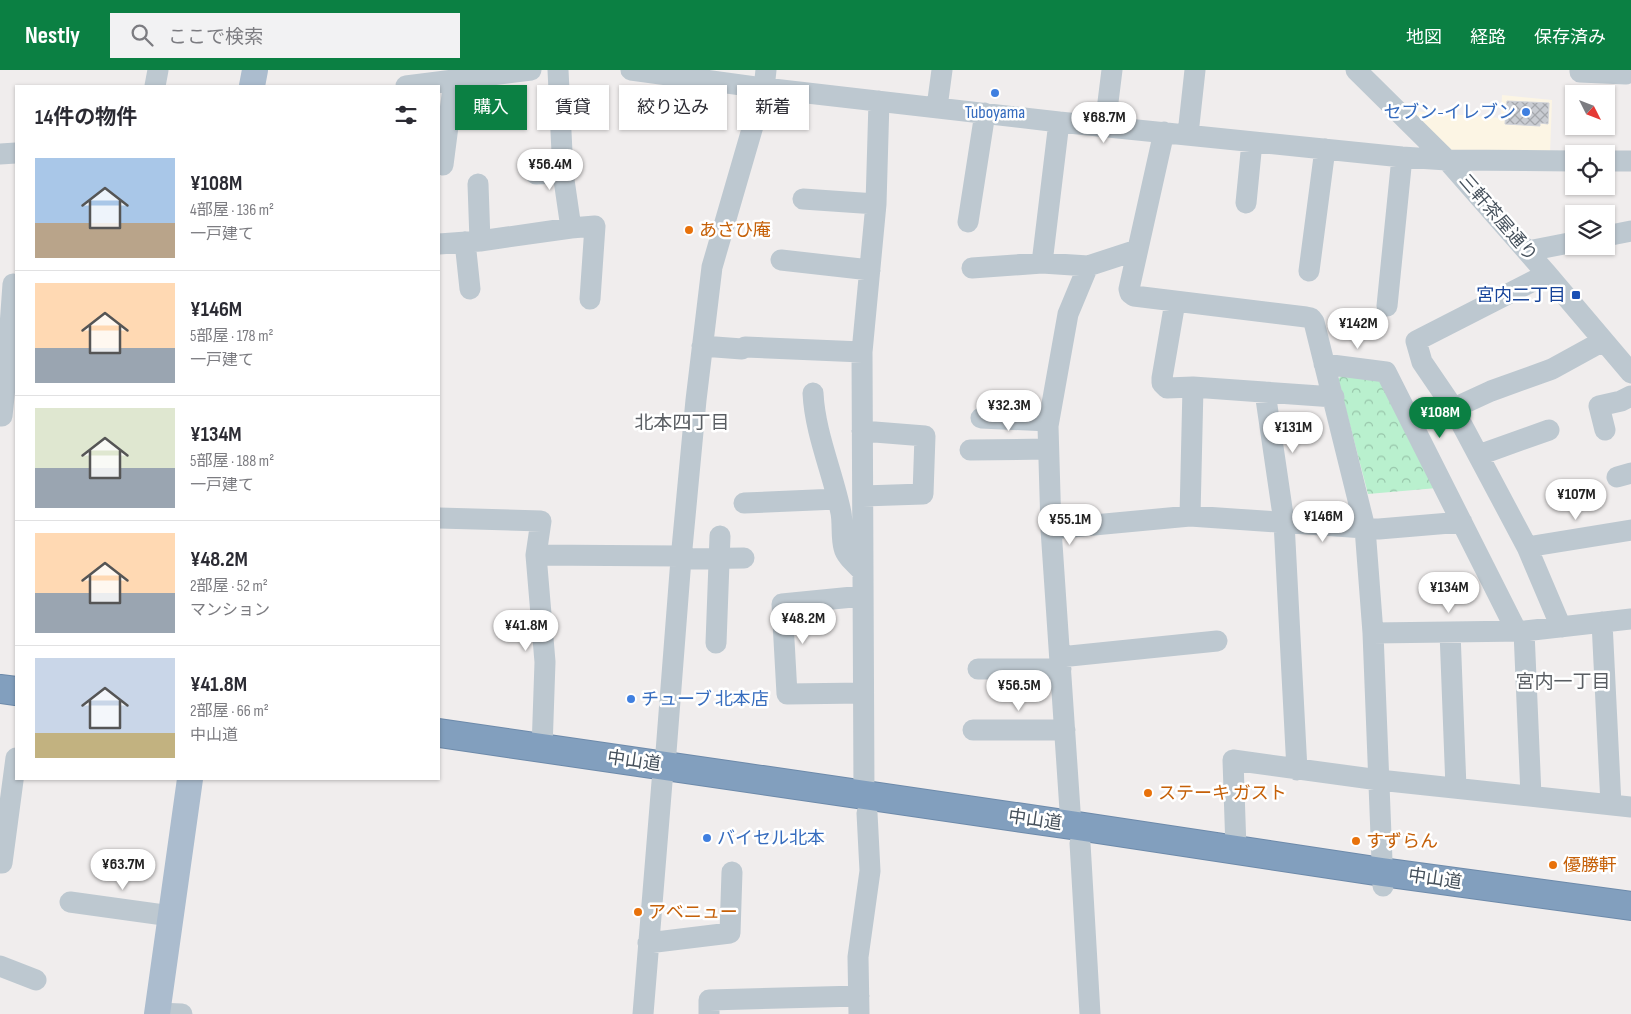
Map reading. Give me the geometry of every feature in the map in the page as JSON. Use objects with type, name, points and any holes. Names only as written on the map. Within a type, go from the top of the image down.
[{"type":"highway","points":[[0,672],[15,675]]},
{"type":"highway","points":[[0,689],[15,692]]},
{"type":"highway","name":"中山道","points":[[440,733],[542,749],[664,774]]},
{"type":"highway","name":"中山道","points":[[440,751],[664,774],[1383,879],[1631,920]]},
{"type":"highway","name":"中山道","points":[[1075,834],[1236,850],[1383,879],[1631,906]]},
{"type":"main road","points":[[252,85],[254,70]]},
{"type":"main road","points":[[165,1014],[172,916],[190,780]]},
{"type":"street","points":[[155,85],[158,70]]},
{"type":"street","points":[[414,85],[510,71],[531,70]]},
{"type":"street","points":[[558,70],[563,173],[571,228]]},
{"type":"street","points":[[631,70],[765,79],[879,101],[1059,122],[1402,157],[1447,160],[1565,161]]},
{"type":"street","points":[[937,107],[942,70]]},
{"type":"street","points":[[1105,126],[1112,70]]},
{"type":"street","points":[[1188,134],[1195,70]]},
{"type":"street","name":"三軒茶屋通り","points":[[1356,70],[1447,160],[1631,373]]},
{"type":"street","points":[[1580,70],[1580,72],[1626,74]]},
{"type":"street","points":[[643,1014],[681,558],[702,346],[712,267],[765,79]]},
{"type":"street","points":[[443,165],[454,80]]},
{"type":"street","points":[[709,1014],[708,1000],[859,1005],[858,957],[870,871],[865,804],[863,693],[862,352],[876,204],[879,101]]},
{"type":"street","points":[[968,222],[985,113]]},
{"type":"street","points":[[1042,263],[1059,122]]},
{"type":"street","points":[[1164,132],[1137,250],[1129,289],[1130,293],[1134,296],[1175,302],[1312,318],[1314,322],[1365,528],[1373,634],[1383,879]]},
{"type":"street","points":[[1246,203],[1252,142]]},
{"type":"street","points":[[1310,271],[1325,149]]},
{"type":"street","points":[[0,154],[15,154]]},
{"type":"street","points":[[1387,306],[1402,157]]},
{"type":"street","points":[[1615,161],[1631,161]]},
{"type":"street","points":[[536,174],[563,173]]},
{"type":"street","points":[[470,289],[472,242],[478,184]]},
{"type":"street","points":[[803,200],[876,204]]},
{"type":"street","points":[[440,244],[472,242],[595,226],[590,299]]},
{"type":"street","points":[[1615,234],[1631,231]]},
{"type":"street","points":[[1528,252],[1565,244]]},
{"type":"street","points":[[972,268],[1042,263],[1088,266],[1137,250]]},
{"type":"street","points":[[781,260],[870,270]]},
{"type":"street","points":[[1088,266],[1068,314],[1049,421],[1048,449],[1051,529],[1064,730],[1090,1014]]},
{"type":"street","points":[[1547,274],[1416,340],[1422,362],[1454,408],[1527,547],[1561,627]]},
{"type":"street","points":[[0,416],[2,416],[12,369],[5,340],[10,284]]},
{"type":"street","points":[[1175,302],[1162,384],[1167,388],[1193,387],[1334,397]]},
{"type":"street","points":[[1454,408],[1491,391],[1552,370],[1603,341]]},
{"type":"street","points":[[702,346],[862,352]]},
{"type":"street","points":[[1324,364],[1386,372],[1462,522],[1520,630],[1531,796]]},
{"type":"street","points":[[1190,516],[1193,387]]},
{"type":"street","points":[[1265,392],[1284,522],[1297,770]]},
{"type":"street","points":[[813,393],[814,414],[829,462],[841,514],[844,548],[848,556],[863,572]]},
{"type":"street","points":[[1605,430],[1599,406],[1621,401],[1631,396]]},
{"type":"street","points":[[980,418],[1049,421]]},
{"type":"street","points":[[1479,455],[1549,430]]},
{"type":"street","points":[[862,431],[924,436],[923,494],[863,496]]},
{"type":"street","points":[[970,450],[1048,449]]},
{"type":"street","points":[[829,462],[862,468]]},
{"type":"street","points":[[744,503],[837,499]]},
{"type":"street","points":[[1051,529],[1190,516],[1379,529],[1462,522]]},
{"type":"street","points":[[440,518],[541,521],[536,555],[545,662],[542,749]]},
{"type":"street","points":[[1527,547],[1631,530]]},
{"type":"street","points":[[716,643],[720,536]]},
{"type":"street","points":[[536,555],[719,560],[744,558]]},
{"type":"street","points":[[863,596],[782,604],[788,694],[863,693]]},
{"type":"street","points":[[1373,634],[1520,630],[1631,619]]},
{"type":"street","points":[[1236,850],[1233,760],[1379,780],[1621,806],[1602,622]]},
{"type":"street","points":[[1450,632],[1456,788]]},
{"type":"street","points":[[978,669],[1060,663],[1217,641]]},
{"type":"street","points":[[973,730],[1064,730]]},
{"type":"street","points":[[0,863],[2,863],[15,766]]},
{"type":"street","points":[[648,943],[730,933],[732,872]]},
{"type":"street","points":[[70,902],[172,916]]},
{"type":"street","points":[[0,966],[36,980]]},
{"type":"shaded area","points":[[1502,95],[1552,100],[1550,154],[1451,154],[1410,111],[1501,118]]},
{"type":"green space","points":[[1343,374],[1378,377],[1437,488],[1368,494],[1338,379]]},
{"type":"building","points":[[1507,101],[1549,103],[1548,124],[1540,123],[1540,126],[1505,124]]},
{"type":"place","name":"Tuboyama","points":[[995,93]]},
{"type":"place","name":"セブン-イレブン","points":[[1526,112]]},
{"type":"place","name":"あさひ庵","points":[[689,230]]},
{"type":"place","name":"宮内二丁目","points":[[1576,295]]},
{"type":"place","name":"チューブ 北本店","points":[[631,699]]},
{"type":"place","name":"ステーキ ガスト","points":[[1148,793]]},
{"type":"place","name":"バイセル北本","points":[[707,838]]},
{"type":"place","name":"すずらん","points":[[1356,841]]},
{"type":"place","name":"優勝軒","points":[[1553,865]]},
{"type":"place","name":"アベニュー","points":[[638,912]]},
{"type":"district","name":"北本四丁目","points":[[682,423]]},
{"type":"district","name":"宮内一丁目","points":[[1563,682]]}]
